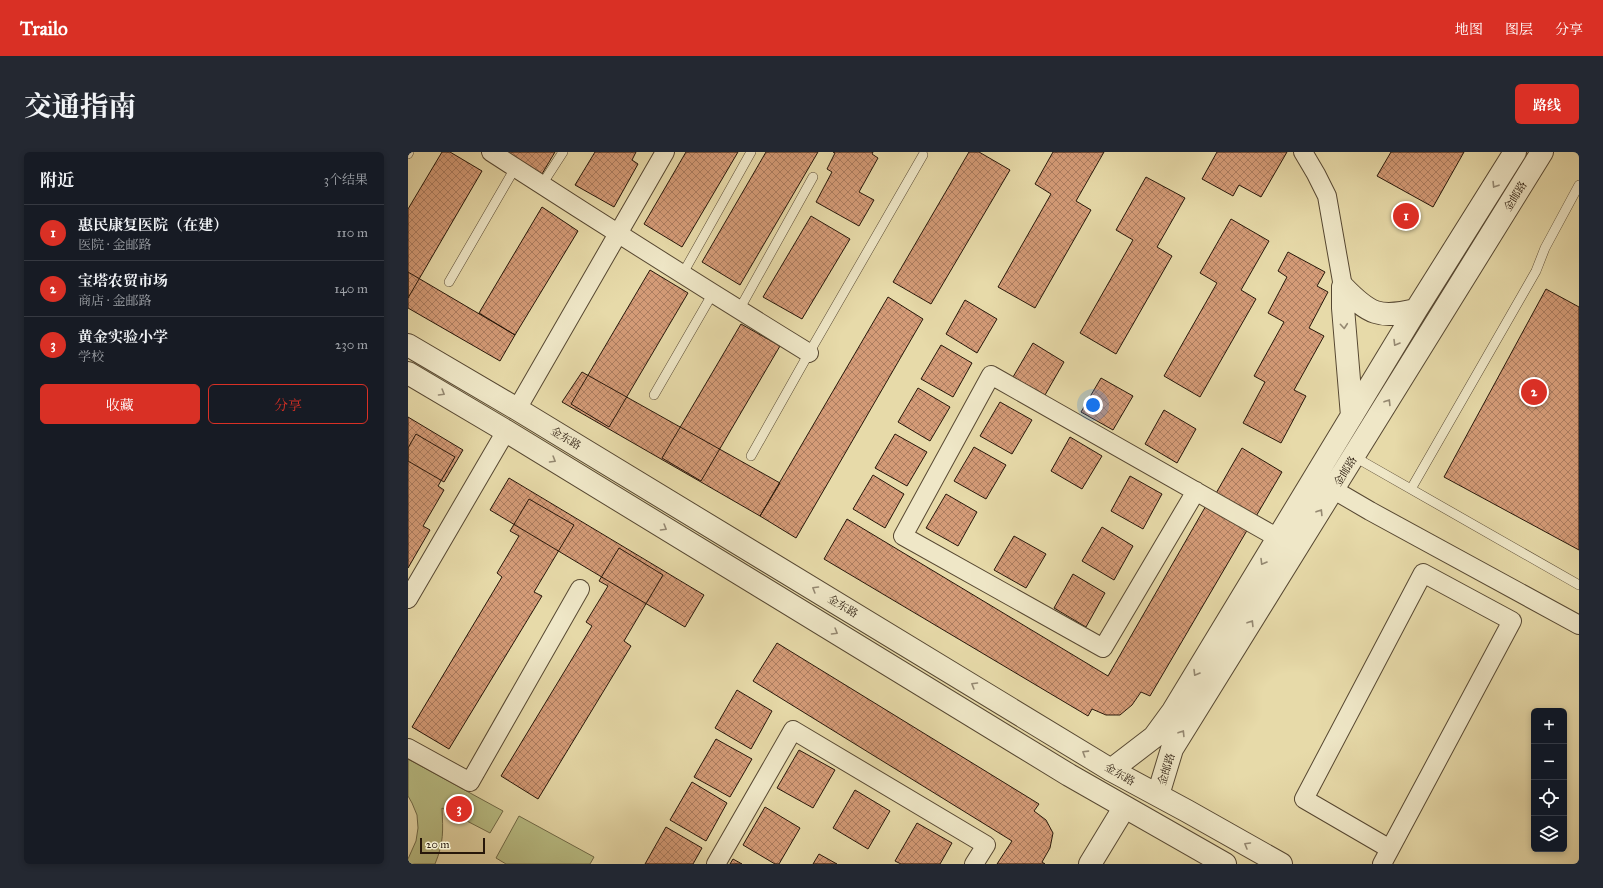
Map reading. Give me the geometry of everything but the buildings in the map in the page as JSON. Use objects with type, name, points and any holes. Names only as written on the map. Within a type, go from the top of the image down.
[{"type":"street","points":[[491,152],[617,234],[808,353]]},
{"type":"street","points":[[517,409],[665,152]]},
{"type":"street","points":[[1303,152],[1316,174],[1326,196],[1343,287],[1343,308],[1352,416]]},
{"type":"street","name":"金邮路","points":[[1158,795],[1172,749],[1334,490],[1352,416],[1416,310],[1515,152]]},
{"type":"street","name":"金邮路","points":[[1111,770],[1154,736],[1173,712],[1314,478],[1344,451],[1542,152]]},
{"type":"street","points":[[1343,287],[1358,303],[1371,311],[1384,315],[1397,315],[1416,310]]},
{"type":"street","name":"金东路","points":[[408,345],[517,409],[1111,770],[1281,864]]},
{"type":"street","points":[[408,373],[506,431],[1124,808],[1225,864]]},
{"type":"street","points":[[1196,491],[1103,648],[904,536],[992,375],[1196,491],[1278,538]]},
{"type":"street","points":[[408,599],[506,431]]},
{"type":"street","points":[[1314,478],[1579,625]]},
{"type":"street","points":[[1423,573],[1512,621],[1386,857],[1304,799],[1423,573]]},
{"type":"street","points":[[408,748],[470,782],[580,589]]},
{"type":"street","points":[[716,864],[793,730],[986,845],[974,864]]},
{"type":"street","points":[[1090,864],[1124,808]]},
{"type":"lane","points":[[542,186],[563,152]]},
{"type":"lane","points":[[682,275],[751,152]]},
{"type":"lane","points":[[751,456],[808,353],[924,155]]},
{"type":"lane","points":[[449,282],[515,168]]},
{"type":"lane","points":[[738,310],[813,177]]},
{"type":"lane","points":[[1411,489],[1536,271],[1545,248],[1579,185]]},
{"type":"lane","points":[[654,395],[713,293]]},
{"type":"lane","points":[[1344,451],[1579,585]]},
{"type":"green space","points":[[408,759],[503,811],[490,833],[442,808],[442,836],[440,849],[435,864],[408,864],[408,859],[416,841],[418,828],[417,815],[408,796]]},
{"type":"green space","points":[[519,816],[594,857],[590,864],[506,864],[496,858]]},
{"type":"place","name":"惠民康复医院（在建）","points":[[1406,216]]},
{"type":"place","name":"宝塔农贸市场","points":[[1534,392]]},
{"type":"place","name":"黄金实验小学","points":[[459,809]]}]
